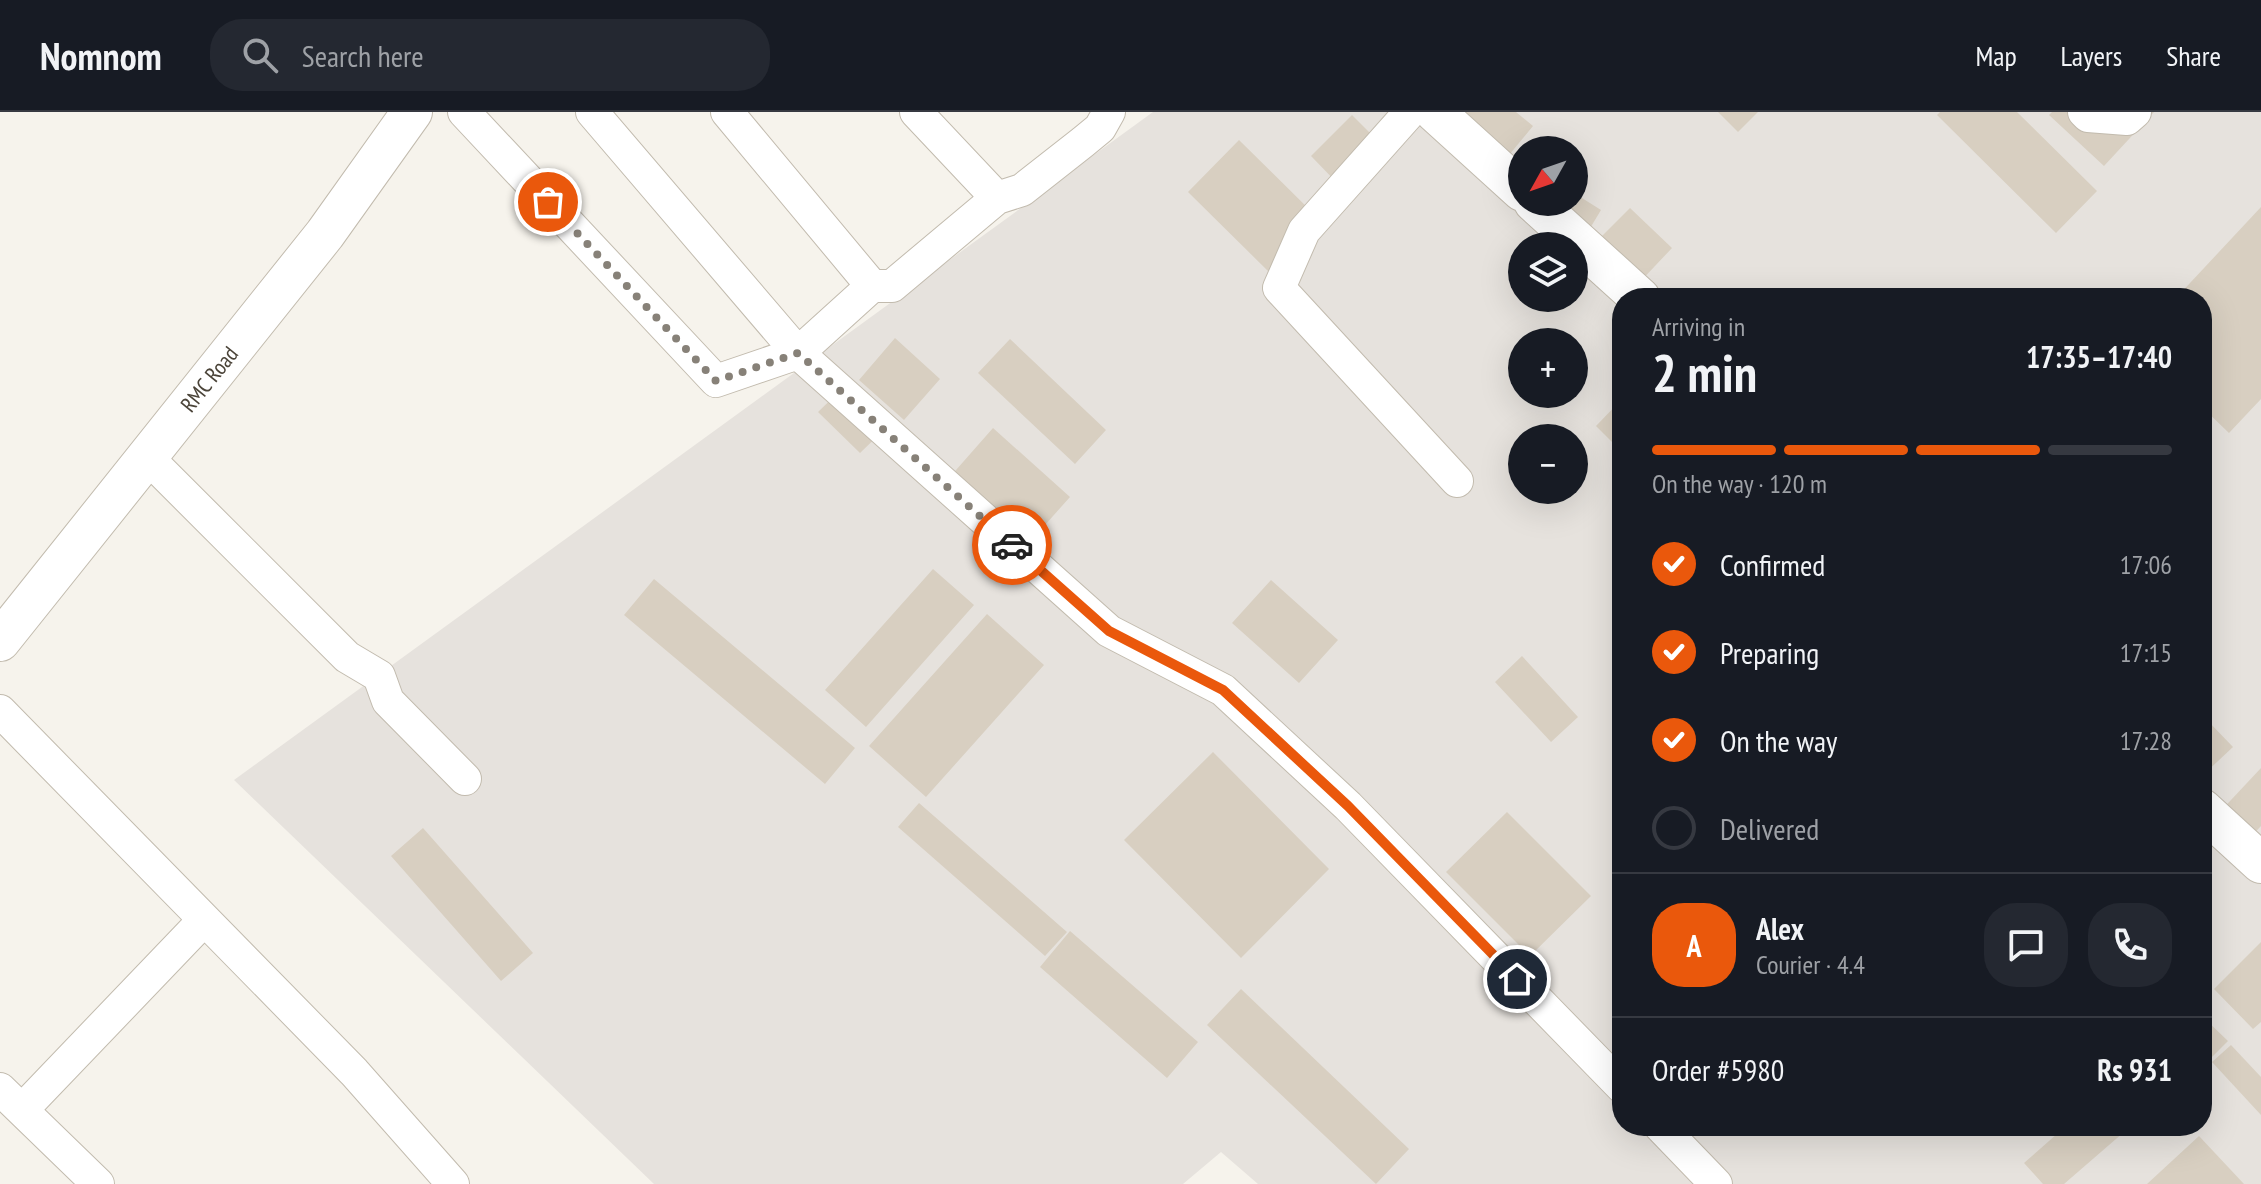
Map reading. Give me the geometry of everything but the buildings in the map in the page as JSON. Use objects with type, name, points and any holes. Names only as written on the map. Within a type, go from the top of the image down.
[{"type":"street","name":"RMC Road","points":[[0,613],[311,225],[392,112]]},
{"type":"street","name":"RMC Road","points":[[0,641],[325,234],[412,112]]},
{"type":"street","points":[[464,112],[716,381],[798,353],[872,286],[892,286],[997,198],[1022,190],[1100,128],[1109,112]]},
{"type":"street","points":[[592,112],[798,353],[1109,631],[1223,690],[1348,806],[1612,1077]]},
{"type":"street","points":[[727,112],[872,286]]},
{"type":"street","points":[[916,112],[997,198]]},
{"type":"street","points":[[1410,112],[1304,231],[1279,288],[1457,481]]},
{"type":"street","points":[[1435,112],[1508,178]]},
{"type":"street","points":[[2084,112],[2088,116],[2127,119],[2135,112]]},
{"type":"street","points":[[1549,216],[1629,288]]},
{"type":"street","points":[[147,457],[347,657],[379,676],[388,701],[465,779]]},
{"type":"street","points":[[0,711],[354,1072],[453,1184]]},
{"type":"street","points":[[2212,818],[2261,863]]},
{"type":"street","points":[[83,1179],[11,1100],[203,921]]},
{"type":"street","points":[[1670,1136],[1716,1184]]},
{"type":"shaded area","points":[[1153,112],[2261,112],[2261,1184],[1258,1184],[1221,1152],[1183,1184],[654,1184],[234,780]]},
{"type":"way so far","points":[[548,202],[716,381],[798,353],[1012,545]]},
{"type":"route","points":[[1012,545],[1109,631],[1223,690],[1348,806],[1517,979]]}]
